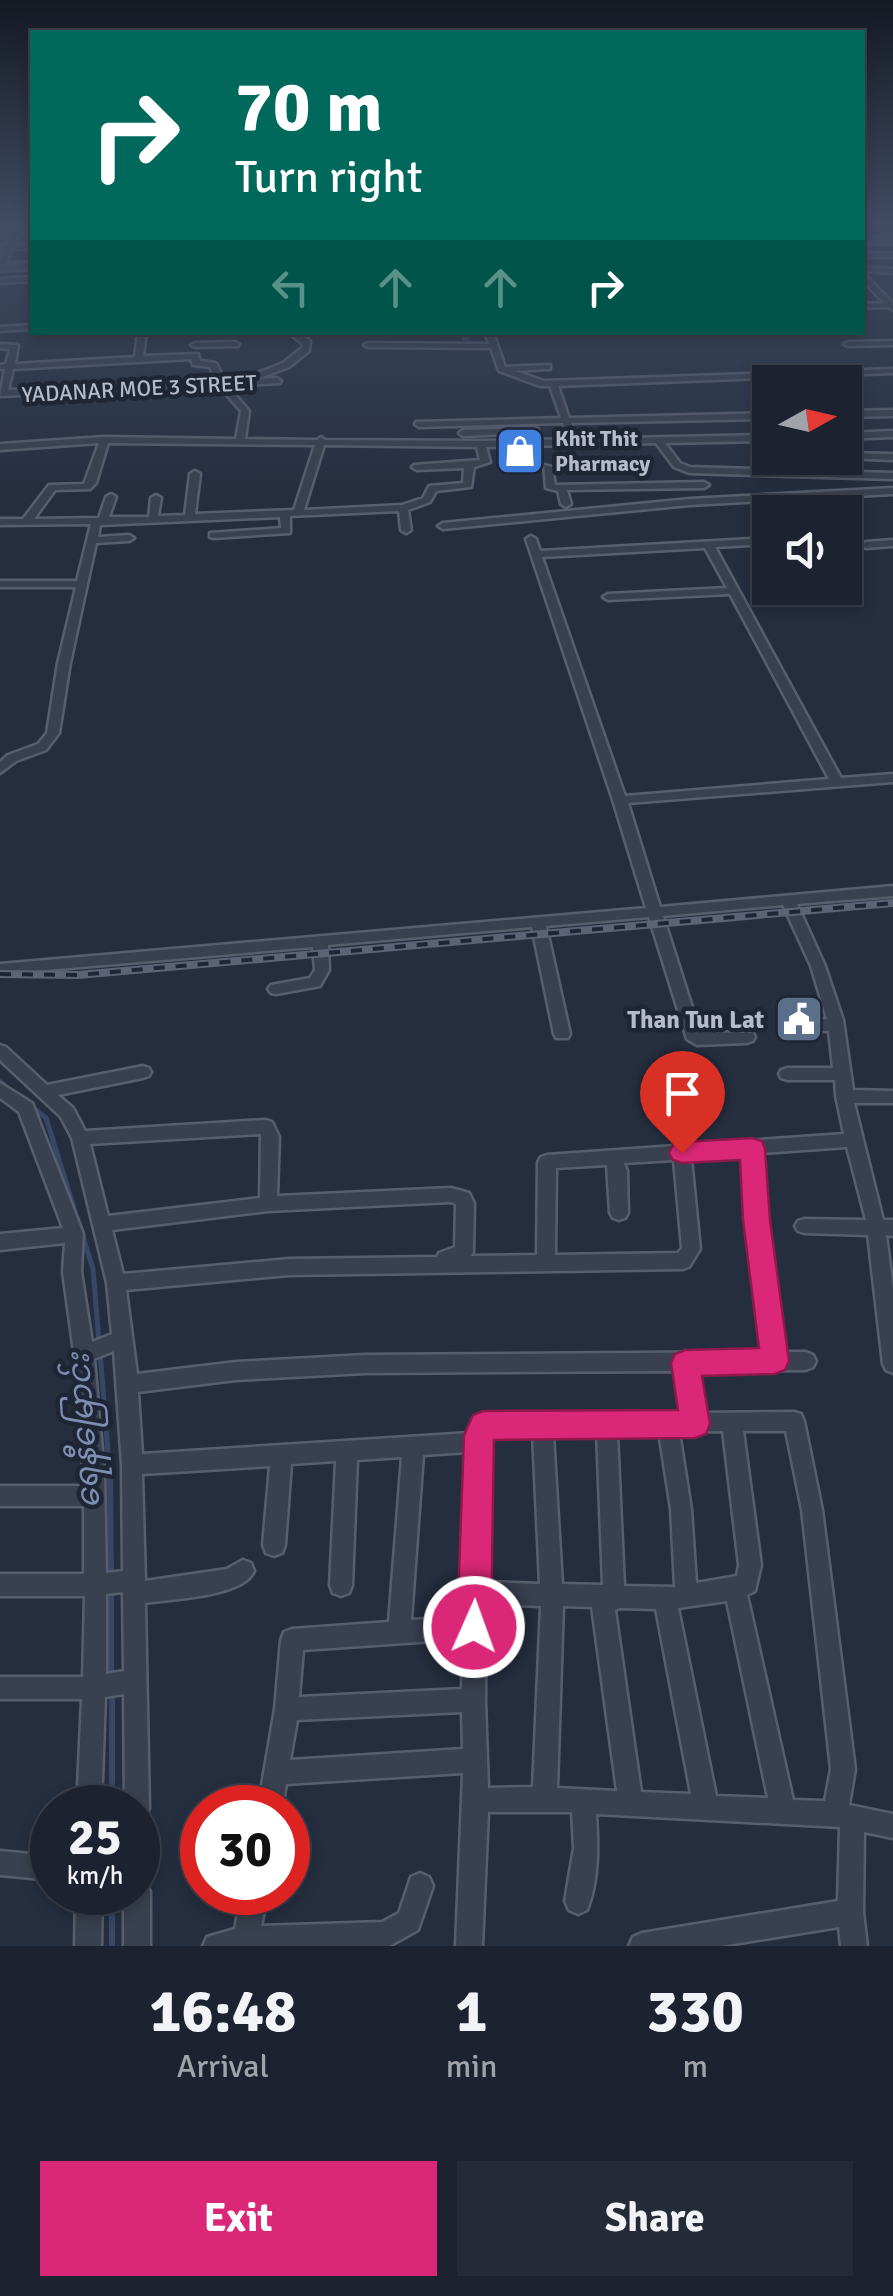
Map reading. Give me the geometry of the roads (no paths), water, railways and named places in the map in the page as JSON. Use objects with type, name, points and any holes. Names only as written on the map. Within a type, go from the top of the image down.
[{"type":"street","points":[[0,330],[30,327]]},
{"type":"street","points":[[138,360],[142,335]]},
{"type":"street","points":[[195,335],[196,363],[213,364],[244,414],[240,440]]},
{"type":"street","points":[[243,383],[282,368],[304,352],[306,343],[296,335]]},
{"type":"street","points":[[490,335],[502,369],[520,378],[553,384],[893,371]]},
{"type":"street","points":[[848,344],[893,343]]},
{"type":"street","points":[[195,345],[235,344]]},
{"type":"street","points":[[368,345],[493,346]]},
{"type":"street","points":[[0,346],[15,346],[1,393]]},
{"type":"street","points":[[6,367],[195,356]]},
{"type":"street","points":[[174,358],[176,376]]},
{"type":"street","points":[[502,369],[548,367]]},
{"type":"street","name":"YADANAR MOE 3 STREET","points":[[1,393],[277,381]]},
{"type":"street","points":[[553,384],[573,443]]},
{"type":"street","points":[[862,414],[893,413]]},
{"type":"street","points":[[419,424],[568,426],[752,417]]},
{"type":"street","points":[[705,418],[717,439]]},
{"type":"street","points":[[374,421],[374,440]]},
{"type":"street","points":[[420,441],[500,427]]},
{"type":"street","points":[[500,427],[504,444]]},
{"type":"street","points":[[862,435],[893,434]]},
{"type":"street","points":[[0,438],[24,438],[30,442],[82,436],[89,441]]},
{"type":"street","points":[[0,447],[104,440],[504,444],[752,438]]},
{"type":"street","points":[[26,522],[52,487],[87,487],[92,483],[104,440]]},
{"type":"street","points":[[286,531],[320,440]]},
{"type":"street","points":[[659,440],[676,465],[695,471],[752,472]]},
{"type":"street","points":[[420,441],[418,471],[485,462],[482,444]]},
{"type":"street","points":[[862,456],[893,457]]},
{"type":"street","points":[[0,522],[99,522],[403,508],[427,500],[432,488],[472,489],[470,465]]},
{"type":"street","points":[[548,467],[551,488],[704,485]]},
{"type":"street","points":[[695,471],[715,500]]},
{"type":"street","points":[[190,518],[195,474]]},
{"type":"street","points":[[824,475],[893,476]]},
{"type":"street","points":[[847,477],[859,493]]},
{"type":"street","points":[[561,488],[566,504]]},
{"type":"street","points":[[443,526],[715,500],[893,491]]},
{"type":"street","points":[[0,769],[12,758],[35,751],[50,740],[93,540],[111,497]]},
{"type":"street","points":[[152,520],[156,498]]},
{"type":"street","points":[[403,508],[406,530]]},
{"type":"street","points":[[214,536],[300,530]]},
{"type":"street","points":[[93,540],[129,538]]},
{"type":"street","points":[[531,540],[620,800],[695,1038],[746,1037]]},
{"type":"street","points":[[536,554],[752,542]]},
{"type":"street","points":[[866,544],[893,543]]},
{"type":"street","points":[[709,546],[837,782]]},
{"type":"street","points":[[0,584],[82,584]]},
{"type":"street","points":[[608,597],[735,590]]},
{"type":"street","points":[[620,800],[893,778]]},
{"type":"street","points":[[0,969],[893,890]]},
{"type":"street","points":[[788,900],[818,966],[836,1025],[852,1140],[885,1227],[893,1364]]},
{"type":"street","points":[[538,924],[562,1034]]},
{"type":"street","points":[[276,989],[315,982],[322,970],[320,942]]},
{"type":"street","points":[[786,1025],[836,1025]]},
{"type":"street","points":[[0,1051],[68,1113],[80,1138],[116,1283],[128,1384],[132,1464],[133,1785]]},
{"type":"street","points":[[47,1092],[143,1072]]},
{"type":"street","points":[[787,1074],[840,1074]]},
{"type":"street","points":[[0,1089],[26,1108],[74,1234],[72,1272],[88,1353],[98,1584],[90,1785]]},
{"type":"street","points":[[844,1096],[893,1097]]},
{"type":"street","points":[[80,1138],[266,1127],[271,1137],[268,1204]]},
{"type":"street","points":[[546,1263],[544,1166],[549,1162],[852,1140]]},
{"type":"street","points":[[752,1149],[756,1220],[775,1361]]},
{"type":"street","points":[[116,1283],[289,1267],[685,1260],[690,1255],[691,1237],[682,1153]]},
{"type":"street","points":[[613,1156],[618,1171],[620,1213]]},
{"type":"street","points":[[104,1224],[268,1204],[422,1195],[462,1198],[464,1252],[422,1266]]},
{"type":"street","points":[[804,1226],[885,1227]]},
{"type":"street","points":[[0,1242],[74,1234]]},
{"type":"street","points":[[88,1353],[120,1340]]},
{"type":"street","points":[[128,1384],[236,1371],[365,1364],[806,1361]]},
{"type":"street","points":[[685,1363],[695,1424]]},
{"type":"street","points":[[469,1946],[476,1800],[474,1627],[483,1425],[668,1425],[787,1419],[794,1421],[798,1429],[824,1592],[843,1768],[843,1817],[854,1946]]},
{"type":"street","points":[[542,1422],[552,1597],[545,1799]]},
{"type":"street","points":[[608,1422],[608,1599],[631,1805]]},
{"type":"street","points":[[476,1593],[608,1599],[735,1590],[750,1578],[732,1422]]},
{"type":"street","points":[[668,1425],[680,1509],[676,1595],[706,1808]]},
{"type":"street","points":[[132,1464],[480,1442]]},
{"type":"street","points":[[398,1631],[413,1449]]},
{"type":"street","points":[[341,1585],[347,1452]]},
{"type":"street","points":[[274,1546],[281,1456]]},
{"type":"street","points":[[0,1496],[94,1496]]},
{"type":"street","points":[[0,1585],[219,1581],[243,1571]]},
{"type":"street","points":[[735,1590],[783,1811]]},
{"type":"street","points":[[274,1785],[287,1709],[292,1640],[474,1627]]},
{"type":"street","points":[[0,1688],[95,1686],[132,1681]]},
{"type":"street","points":[[287,1709],[473,1700]]},
{"type":"street","points":[[276,1773],[474,1760]]},
{"type":"street","points":[[476,1800],[545,1799],[783,1811],[893,1826]]},
{"type":"street","points":[[578,1901],[586,1848],[583,1802]]},
{"type":"street","points":[[0,1863],[30,1866]]},
{"type":"street","points":[[216,1946],[246,1939],[384,1935],[409,1921],[420,1886]]},
{"type":"street","points":[[642,1946],[850,1912]]},
{"type":"street","points":[[88,1915],[88,1946]]},
{"type":"street","points":[[137,1915],[138,1946]]},
{"type":"street","points":[[246,1939],[250,1915]]},
{"type":"waterway","points":[[465,335],[466,339]]},
{"type":"waterway","name":"ရေနီမြောင်း","points":[[0,1081],[12,1091]]},
{"type":"waterway","name":"ရေနီမြောင်း","points":[[31,1106],[46,1118],[79,1224]]},
{"type":"waterway","name":"ရေနီမြောင်း","points":[[82,1234],[93,1269],[99,1342]]},
{"type":"waterway","name":"ရေနီမြောင်း","points":[[100,1352],[110,1478]]},
{"type":"waterway","name":"ရေနီမြောင်း","points":[[110,1475],[111,1577]]},
{"type":"waterway","name":"ရေနီမြောင်း","points":[[111,1591],[111,1677]]},
{"type":"waterway","name":"ရေနီမြောင်း","points":[[112,1691],[112,1785]]},
{"type":"waterway","name":"ရေနီမြောင်း","points":[[112,1915],[112,1946]]},
{"type":"railway","points":[[0,974],[78,975],[893,903]]},
{"type":"place","name":"Khit Thit Pharmacy","points":[[520,451]]},
{"type":"place","name":"Than Tun Lat","points":[[799,1019]]}]
